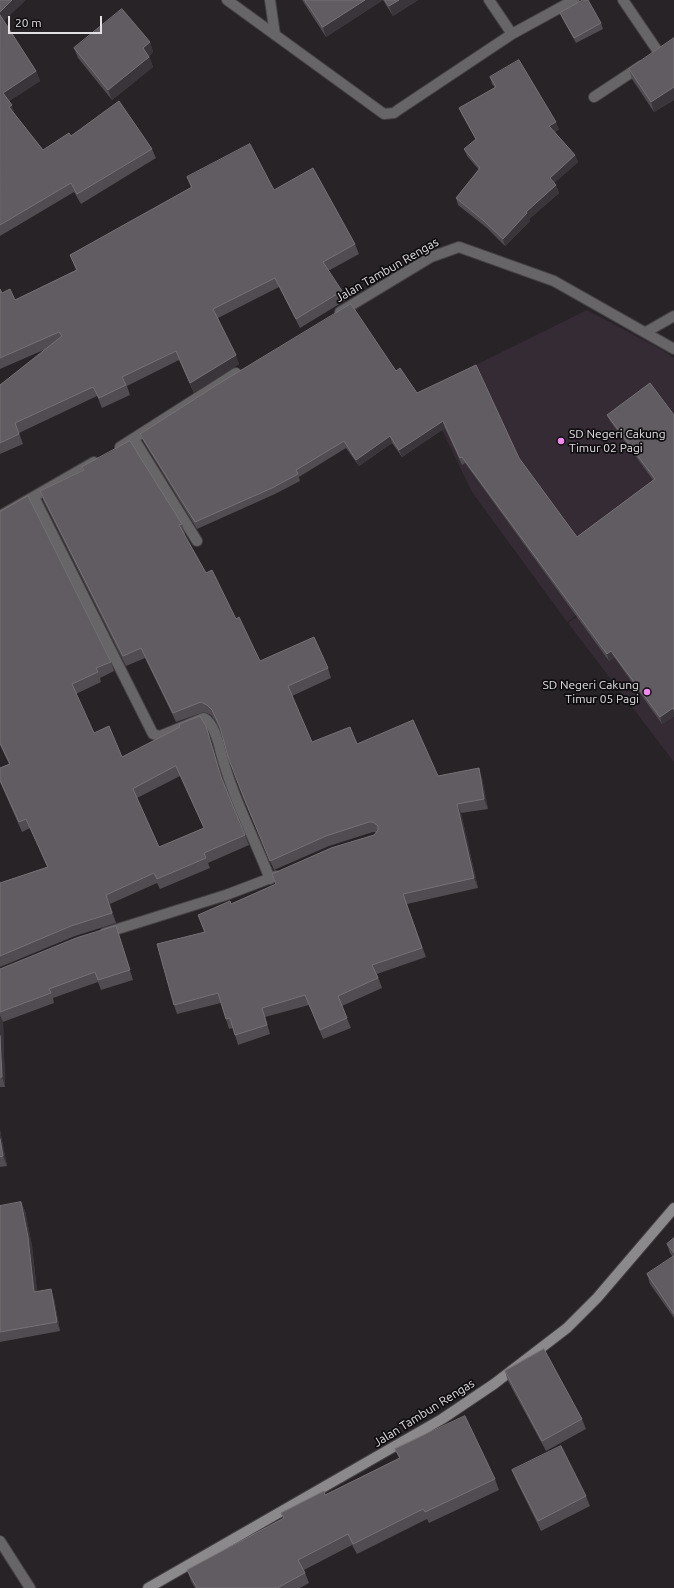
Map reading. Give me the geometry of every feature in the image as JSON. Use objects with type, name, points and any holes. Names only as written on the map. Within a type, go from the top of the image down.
[{"type":"street","points":[[227,0],[384,114],[398,110],[512,34],[574,0]]},
{"type":"street","points":[[270,0],[275,35]]},
{"type":"street","points":[[489,0],[512,34]]},
{"type":"street","points":[[623,0],[653,58]]},
{"type":"street","points":[[594,97],[669,47]]},
{"type":"street","name":"Jalan Tambun Rengas","points":[[330,318],[431,257],[459,247],[554,281],[674,349]]},
{"type":"street","points":[[646,332],[674,316]]},
{"type":"street","points":[[114,450],[134,439],[248,366]]},
{"type":"street","points":[[134,439],[197,541]]},
{"type":"street","points":[[0,516],[34,498],[100,458]]},
{"type":"street","points":[[34,498],[153,734],[160,736],[204,718],[208,720],[218,739],[229,779],[270,879]]},
{"type":"street","points":[[98,936],[226,895],[284,873]]},
{"type":"street","name":"Jalan Tambun Rengas","points":[[148,1588],[442,1419],[494,1384],[567,1328],[597,1298],[674,1208]]},
{"type":"street","points":[[0,1541],[30,1588]]},
{"type":"shaded area","name":"SD Negeri Cakung Timur 02 Pagi","points":[[587,310],[664,351],[674,358],[674,545],[567,622],[472,492],[423,391]]},
{"type":"shaded area","name":"SD Negeri Cakung Timur 05 Pagi","points":[[674,547],[674,762],[568,623]]},
{"type":"building","points":[[0,0],[12,0],[0,12]]},
{"type":"building","points":[[305,0],[365,0],[323,27]]},
{"type":"building","points":[[385,0],[399,0],[389,6]]},
{"type":"building","points":[[583,0],[588,0],[601,23],[574,38],[560,13]]},
{"type":"building","points":[[122,9],[150,42],[143,48],[149,57],[108,90],[74,48]]},
{"type":"building","points":[[0,15],[36,71],[3,93],[12,105],[9,107],[43,150],[69,133],[71,136],[119,101],[152,149],[77,194],[71,183],[0,225]]},
{"type":"building","points":[[674,38],[674,87],[651,102],[629,69]]},
{"type":"building","points":[[519,60],[556,122],[549,126],[575,155],[550,178],[556,185],[526,212],[527,213],[503,239],[456,198],[480,168],[464,149],[476,139],[459,108],[496,87],[490,77]]},
{"type":"building","points":[[250,144],[274,190],[313,168],[355,244],[323,262],[342,291],[296,319],[275,278],[213,309],[236,355],[190,383],[176,351],[122,377],[126,385],[99,398],[93,387],[15,423],[19,434],[0,443],[0,385],[62,336],[59,332],[0,358],[0,289],[2,293],[10,289],[15,300],[77,270],[70,255],[192,187],[187,177]]},
{"type":"building","points":[[351,304],[396,371],[400,368],[417,393],[476,365],[519,458],[577,537],[655,479],[607,415],[650,383],[674,415],[674,710],[673,708],[660,717],[611,651],[607,654],[462,457],[460,458],[443,421],[399,450],[390,436],[356,460],[344,441],[296,470],[298,474],[272,488],[195,522],[140,434],[215,386]]},
{"type":"building","points":[[130,441],[182,524],[179,525],[206,573],[212,570],[236,619],[239,617],[260,661],[314,637],[328,668],[288,686],[312,742],[350,727],[357,744],[413,720],[438,776],[479,768],[484,799],[457,804],[474,878],[403,894],[422,948],[372,965],[378,978],[338,996],[347,1018],[320,1030],[305,995],[262,1008],[267,1025],[235,1035],[230,1018],[226,1019],[218,993],[174,1005],[157,944],[205,932],[198,915],[230,901],[231,904],[276,884],[272,874],[331,848],[374,835],[378,830],[378,826],[373,822],[369,822],[326,836],[270,861],[228,757],[220,727],[212,710],[201,702],[173,713],[141,648],[123,656],[40,491],[84,470],[82,467]]},
{"type":"building","points":[[28,496],[111,662],[96,668],[98,672],[72,684],[94,733],[109,726],[122,757],[180,727],[179,724],[200,716],[206,726],[221,777],[245,835],[204,853],[206,858],[157,879],[154,873],[106,895],[112,913],[71,926],[0,956],[0,883],[48,867],[26,819],[19,822],[0,780],[0,768],[10,764],[0,743],[0,512]],"holes":[[[176,766],[204,828],[159,847],[133,789]]]},
{"type":"building","points":[[116,926],[130,970],[98,980],[95,972],[49,989],[51,993],[0,1012],[0,969],[76,938]]},
{"type":"building","points":[[0,1036],[2,1077],[0,1077]]},
{"type":"building","points":[[0,1139],[3,1156],[0,1157]]},
{"type":"building","points":[[21,1202],[28,1237],[34,1292],[51,1289],[57,1322],[0,1332],[0,1206]]},
{"type":"building","points":[[674,1238],[674,1253],[667,1244]]},
{"type":"building","points":[[674,1256],[674,1314],[647,1274]]},
{"type":"building","points":[[544,1349],[582,1419],[542,1441],[505,1371]]},
{"type":"building","points":[[465,1416],[495,1479],[425,1512],[423,1509],[353,1544],[348,1534],[298,1560],[305,1573],[277,1588],[197,1588],[187,1570],[284,1518],[281,1513],[324,1491],[325,1495],[400,1458],[395,1449]]},
{"type":"building","points":[[561,1446],[586,1496],[538,1521],[512,1470]]},
{"type":"place","name":"SD Negeri Cakung Timur 02 Pagi","points":[[561,441]]},
{"type":"place","name":"SD Negeri Cakung Timur 05 Pagi","points":[[647,692]]}]
